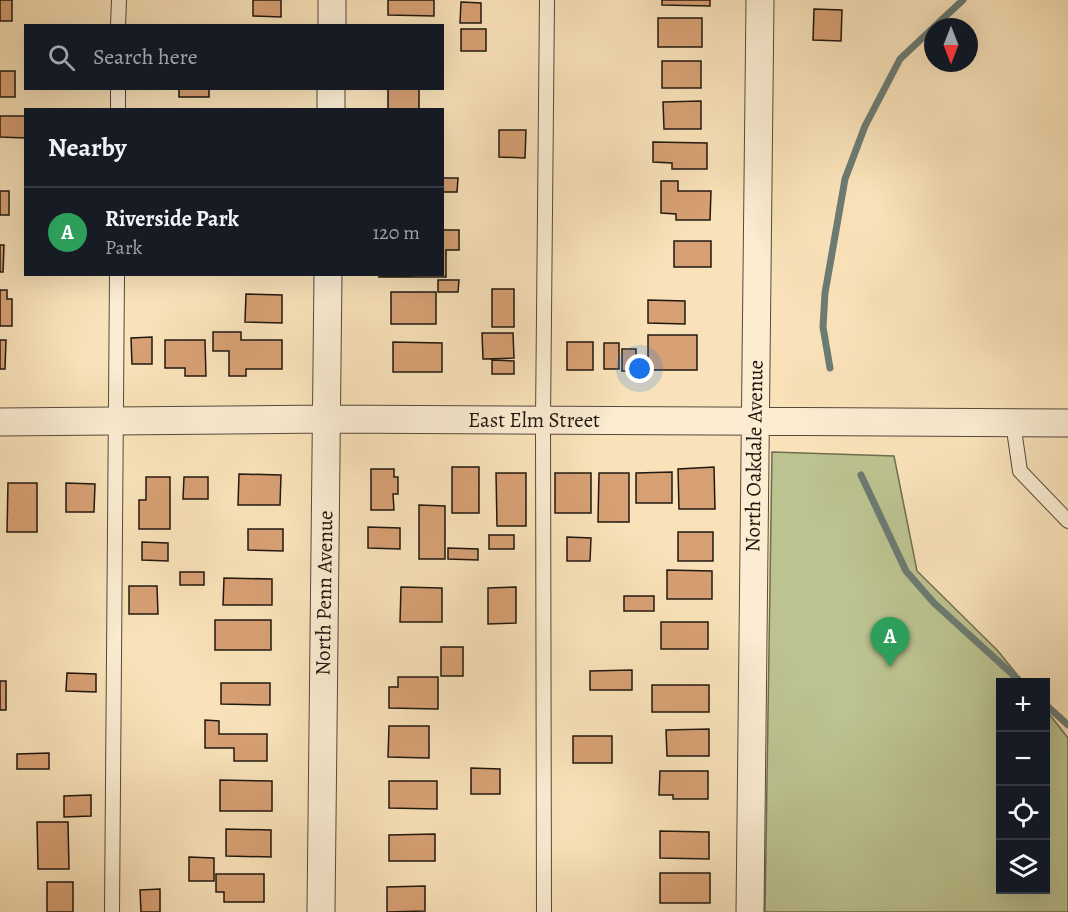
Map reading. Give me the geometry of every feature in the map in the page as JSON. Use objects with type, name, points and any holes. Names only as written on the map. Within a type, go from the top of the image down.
[{"type":"street","points":[[332,0],[332,24]]},
{"type":"street","name":"North Oakdale Avenue","points":[[750,912],[760,0]]},
{"type":"street","points":[[331,90],[331,108]]},
{"type":"street","name":"North Penn Avenue","points":[[321,912],[328,276]]},
{"type":"street","name":"East Elm Street","points":[[0,422],[326,419],[1068,423]]},
{"type":"lane","points":[[118,0],[118,24]]},
{"type":"lane","points":[[544,912],[543,420],[547,0]]},
{"type":"lane","points":[[118,90],[118,108]]},
{"type":"lane","points":[[112,912],[117,276]]},
{"type":"lane","points":[[1013,423],[1020,471],[1068,521]]},
{"type":"green space","points":[[772,452],[894,456],[917,571],[998,651],[1020,678],[996,678],[996,894],[1050,894],[1050,715],[1068,738],[1068,912],[765,912]]},
{"type":"building","points":[[0,0],[12,0],[12,21],[0,21]]},
{"type":"building","points":[[253,0],[281,0],[281,17],[253,16]]},
{"type":"building","points":[[388,0],[434,0],[434,16],[388,15]]},
{"type":"building","points":[[662,0],[710,0],[710,6],[662,5]]},
{"type":"building","points":[[461,2],[481,3],[481,23],[460,23]]},
{"type":"building","points":[[814,9],[842,10],[841,41],[813,40]]},
{"type":"building","points":[[658,18],[702,18],[702,47],[658,47]]},
{"type":"building","points":[[461,29],[486,29],[486,51],[461,51]]},
{"type":"building","points":[[662,61],[701,61],[701,88],[662,88]]},
{"type":"building","points":[[0,71],[15,71],[15,97],[0,97]]},
{"type":"building","points":[[179,90],[209,90],[209,97],[179,97]]},
{"type":"building","points":[[388,90],[419,90],[419,108],[388,108]]},
{"type":"building","points":[[701,101],[701,129],[664,129],[663,102]]},
{"type":"building","points":[[0,116],[24,116],[24,138],[0,137]]},
{"type":"building","points":[[499,130],[526,130],[525,158],[499,157]]},
{"type":"building","points":[[653,142],[707,143],[707,169],[672,169],[672,163],[653,162]]},
{"type":"building","points":[[444,178],[458,178],[457,192],[444,192]]},
{"type":"building","points":[[661,181],[678,181],[678,191],[711,191],[710,220],[676,220],[676,214],[661,213]]},
{"type":"building","points":[[0,191],[9,191],[9,215],[0,215]]},
{"type":"building","points":[[444,230],[459,230],[459,250],[446,250],[446,277],[378,277],[444,276]]},
{"type":"building","points":[[674,241],[711,241],[711,267],[674,267]]},
{"type":"building","points":[[0,245],[4,245],[3,272],[0,272]]},
{"type":"building","points":[[438,280],[459,280],[458,292],[438,292]]},
{"type":"building","points":[[492,289],[514,289],[514,327],[492,327]]},
{"type":"building","points":[[0,290],[7,290],[7,299],[12,299],[12,326],[0,326]]},
{"type":"building","points":[[391,292],[436,292],[436,324],[391,324]]},
{"type":"building","points":[[246,294],[282,295],[282,323],[245,322]]},
{"type":"building","points":[[648,300],[685,301],[685,324],[648,323]]},
{"type":"building","points":[[213,332],[241,332],[241,340],[282,340],[282,369],[246,369],[246,376],[229,376],[229,351],[213,351]]},
{"type":"building","points":[[482,333],[513,333],[514,358],[483,359]]},
{"type":"building","points":[[648,335],[697,335],[697,370],[648,370]]},
{"type":"building","points":[[152,337],[152,364],[132,364],[131,338]]},
{"type":"building","points":[[0,340],[6,340],[5,369],[0,369]]},
{"type":"building","points":[[165,340],[205,340],[206,376],[185,376],[185,368],[165,368]]},
{"type":"building","points":[[393,342],[442,343],[442,372],[393,372]]},
{"type":"building","points":[[567,342],[593,342],[593,370],[567,370]]},
{"type":"building","points":[[604,343],[619,343],[619,369],[604,369]]},
{"type":"building","points":[[622,349],[636,349],[636,371],[622,371]]},
{"type":"building","points":[[492,360],[514,361],[514,374],[492,374]]},
{"type":"building","points":[[452,467],[479,467],[479,513],[452,513]]},
{"type":"building","points":[[714,467],[715,509],[679,509],[678,469]]},
{"type":"building","points":[[371,469],[394,469],[394,477],[398,477],[398,494],[393,494],[394,510],[371,510]]},
{"type":"building","points":[[672,472],[672,503],[636,503],[636,473]]},
{"type":"building","points":[[496,473],[526,473],[526,526],[497,526]]},
{"type":"building","points":[[555,473],[591,473],[591,513],[555,513]]},
{"type":"building","points":[[599,473],[629,473],[629,522],[598,522]]},
{"type":"building","points":[[239,474],[281,475],[280,505],[238,505]]},
{"type":"building","points":[[146,477],[170,477],[170,529],[139,529],[139,500],[146,500]]},
{"type":"building","points":[[184,477],[208,477],[208,499],[183,499]]},
{"type":"building","points":[[8,483],[37,483],[37,532],[7,532]]},
{"type":"building","points":[[66,483],[95,484],[94,512],[66,512]]},
{"type":"building","points":[[419,505],[445,506],[445,559],[419,559]]},
{"type":"building","points":[[368,527],[400,528],[400,549],[368,548]]},
{"type":"building","points":[[248,529],[283,529],[283,551],[248,550]]},
{"type":"building","points":[[678,532],[713,532],[713,561],[678,561]]},
{"type":"building","points":[[489,535],[514,535],[514,549],[489,549]]},
{"type":"building","points":[[567,537],[591,538],[590,561],[567,561]]},
{"type":"building","points":[[142,542],[168,543],[168,561],[142,560]]},
{"type":"building","points":[[448,548],[478,549],[478,560],[448,559]]},
{"type":"building","points":[[667,570],[712,571],[712,599],[667,599]]},
{"type":"building","points":[[180,572],[204,572],[204,585],[180,585]]},
{"type":"building","points":[[224,578],[272,579],[272,605],[223,605]]},
{"type":"building","points":[[129,586],[157,586],[158,614],[129,614]]},
{"type":"building","points":[[401,587],[442,588],[442,622],[400,622]]},
{"type":"building","points":[[516,587],[516,623],[488,624],[488,588]]},
{"type":"building","points":[[624,596],[654,596],[654,611],[624,611]]},
{"type":"building","points":[[215,620],[271,620],[271,650],[215,650]]},
{"type":"building","points":[[661,622],[708,622],[708,649],[661,649]]},
{"type":"building","points":[[441,647],[463,647],[463,676],[441,676]]},
{"type":"building","points":[[632,670],[632,690],[590,690],[590,671]]},
{"type":"building","points":[[67,673],[96,674],[96,692],[66,691]]},
{"type":"building","points":[[398,677],[438,677],[438,709],[389,708],[389,687],[398,687]]},
{"type":"building","points":[[0,681],[6,681],[6,710],[0,710]]},
{"type":"building","points":[[221,683],[270,683],[270,705],[221,704]]},
{"type":"building","points":[[652,685],[709,685],[709,712],[652,712]]},
{"type":"building","points":[[205,720],[219,721],[219,734],[267,734],[267,761],[234,761],[234,748],[205,748]]},
{"type":"building","points":[[389,726],[429,726],[429,758],[388,757]]},
{"type":"building","points":[[709,729],[709,756],[667,756],[666,730]]},
{"type":"building","points":[[573,736],[612,736],[612,763],[573,763]]},
{"type":"building","points":[[49,753],[49,769],[17,769],[17,754]]},
{"type":"building","points":[[471,768],[500,769],[500,794],[471,794]]},
{"type":"building","points":[[660,771],[708,771],[708,799],[673,799],[673,795],[659,795]]},
{"type":"building","points":[[220,780],[272,781],[272,811],[220,811]]},
{"type":"building","points":[[389,781],[437,781],[437,809],[389,808]]},
{"type":"building","points":[[91,795],[91,816],[64,817],[64,796]]},
{"type":"building","points":[[37,822],[68,822],[69,869],[38,869]]},
{"type":"building","points":[[226,829],[271,830],[271,857],[226,856]]},
{"type":"building","points":[[660,831],[709,832],[709,859],[660,858]]},
{"type":"building","points":[[435,834],[435,861],[389,861],[389,835]]},
{"type":"building","points":[[189,857],[214,858],[214,881],[189,881]]},
{"type":"building","points":[[660,873],[710,873],[710,903],[660,903]]},
{"type":"building","points":[[216,874],[264,874],[264,902],[224,902],[224,892],[216,892]]},
{"type":"building","points":[[47,882],[73,882],[73,912],[47,912]]},
{"type":"building","points":[[425,886],[425,911],[387,912],[387,887]]},
{"type":"building","points":[[160,889],[160,912],[141,912],[140,890]]},
{"type":"waterway","points":[[944,18],[963,0]]},
{"type":"waterway","points":[[830,368],[823,327],[825,293],[845,179],[865,126],[900,59],[924,36]]},
{"type":"waterway","points":[[861,475],[906,571],[934,603],[1017,678]]},
{"type":"waterway","points":[[1050,709],[1068,725]]},
{"type":"place","name":"Riverside Park","points":[[890,667]]}]
